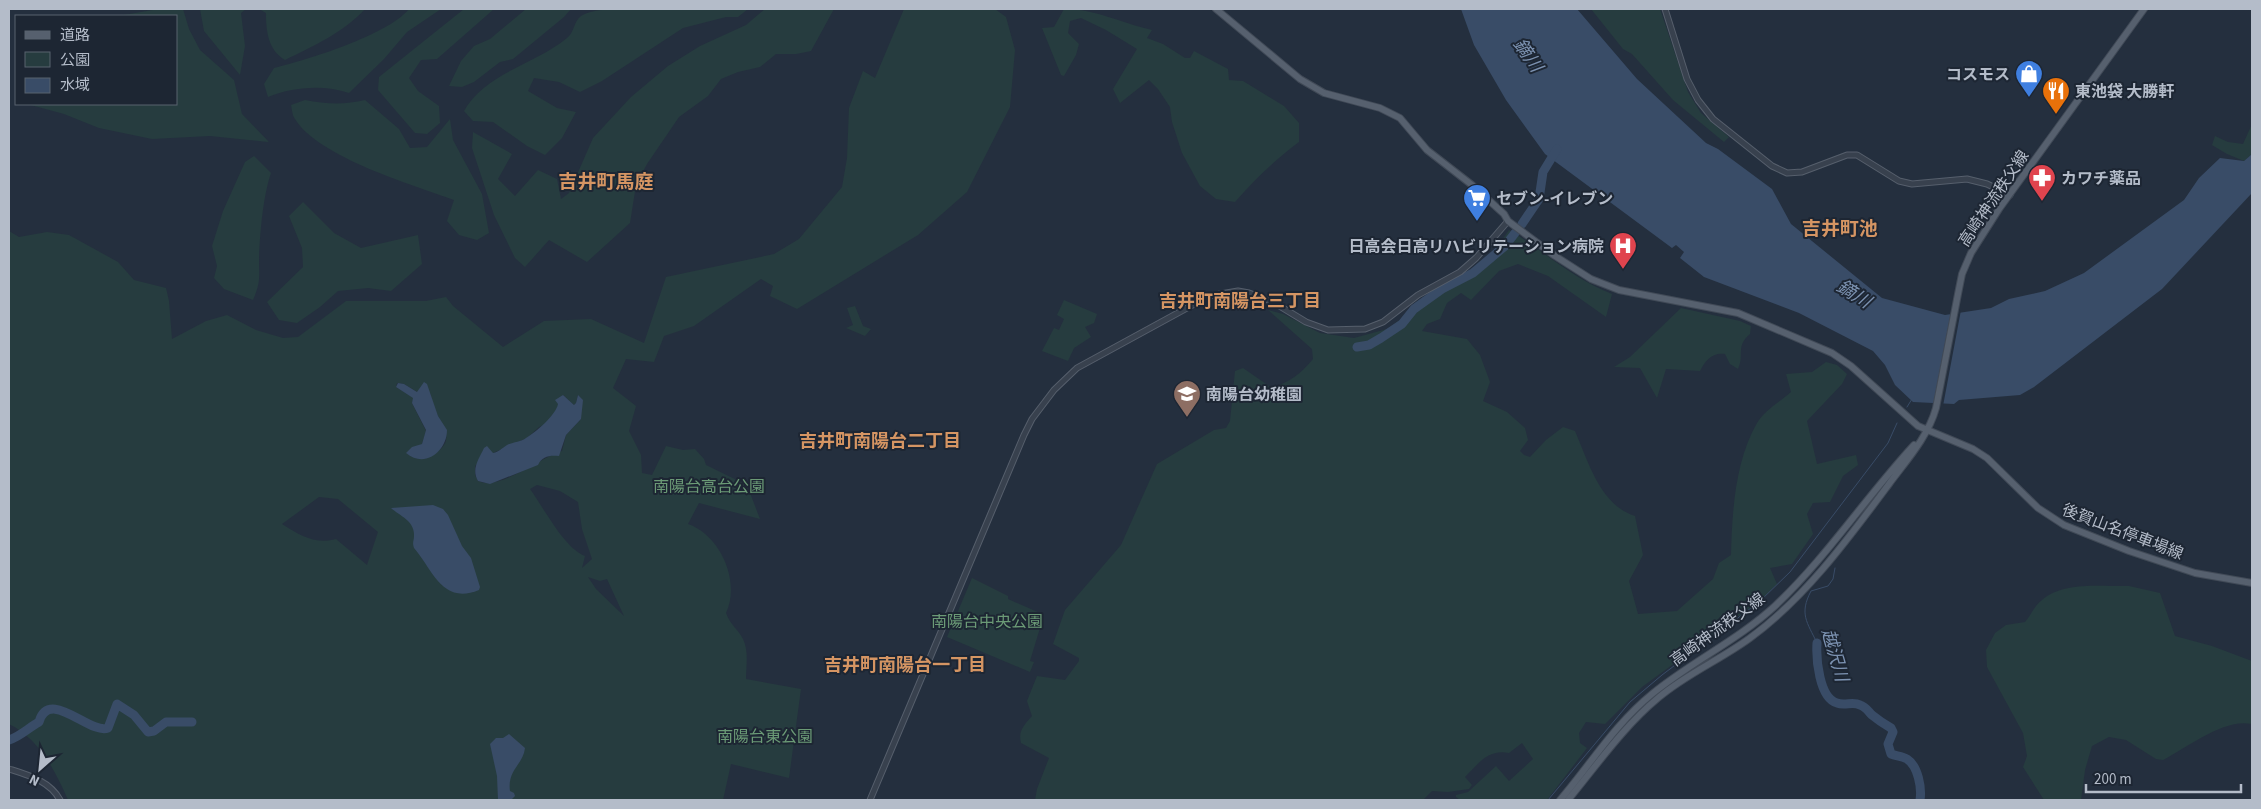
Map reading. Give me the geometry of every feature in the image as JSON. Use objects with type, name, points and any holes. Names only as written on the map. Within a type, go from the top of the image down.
[{"type":"main road","name":"後賀山名停車場線","points":[[1216,9],[1300,79],[1324,93],[1380,108],[1400,118],[1432,154],[1472,185],[1504,214],[1508,221],[1555,256],[1591,279],[1619,290],[1738,313],[1832,353],[1851,366],[1906,417],[1926,431],[1983,455],[2038,508],[2064,525],[2161,562],[2211,577],[2252,583]]},
{"type":"main road","name":"高崎神流秩父線","points":[[1568,800],[1623,732],[1652,704],[1689,676],[1749,639],[1790,603],[1856,526],[1918,446],[1936,408],[1958,294],[1965,265],[1971,253],[2010,194],[2144,9]]},
{"type":"main road","name":"高崎神流秩父線","points":[[1560,800],[1618,728],[1650,696],[1684,669],[1747,628],[1773,607],[1806,575],[1876,488],[1926,431]]},
{"type":"street","points":[[1665,9],[1687,79],[1698,100],[1713,119],[1772,166],[1787,173],[1802,172],[1847,155],[1857,155],[1899,181],[1912,184],[1967,179],[1987,184],[2010,194]]},
{"type":"street","points":[[870,800],[1024,435],[1032,419],[1054,390],[1077,368],[1209,296],[1238,291],[1273,302],[1306,322],[1328,330],[1365,329],[1383,322],[1418,295],[1460,272],[1476,258],[1508,221]]},
{"type":"street","points":[[9,769],[30,776],[47,785],[60,800]]},
{"type":"green space","points":[[158,9],[183,9],[189,29],[200,50],[234,80],[242,114],[269,142],[210,136],[152,139],[99,128],[64,114],[31,105],[178,105],[178,15],[124,15]]},
{"type":"green space","points":[[200,9],[246,9],[241,13],[245,46],[240,75],[204,31]]},
{"type":"green space","points":[[259,9],[365,9],[338,32],[285,60],[275,51],[269,40],[266,13]]},
{"type":"green space","points":[[409,9],[441,9],[407,32],[384,59],[349,93],[329,88],[308,88],[287,91],[268,97],[264,84],[274,68],[326,53],[366,37],[399,19]]},
{"type":"green space","points":[[464,9],[494,9],[437,59],[421,60],[409,78],[418,91],[439,106],[440,123],[427,134],[415,133],[378,90],[379,77]]},
{"type":"green space","points":[[526,9],[571,9],[513,59],[500,62],[474,82],[462,87],[449,86],[461,61],[474,46],[490,39]]},
{"type":"green space","points":[[748,9],[738,17],[726,17],[683,28],[602,81],[580,92],[559,82],[534,78],[528,91],[557,108],[576,112],[562,138],[545,155],[527,146],[493,122],[473,121],[464,111],[473,98],[485,87],[555,47],[567,38],[581,16],[599,10]]},
{"type":"green space","points":[[765,9],[834,9],[811,51],[796,54],[776,54],[760,67],[738,72],[721,79],[708,96],[679,117],[647,164],[636,185],[630,223],[587,262],[549,240],[525,267],[515,258],[494,215],[472,148],[473,132],[512,154],[498,179],[515,196],[538,170],[557,179],[561,199],[569,193],[593,138],[631,97],[668,66],[700,46],[746,25]]},
{"type":"green space","points":[[904,9],[995,9],[1006,17],[1015,50],[1010,107],[967,192],[918,235],[797,309],[770,296],[773,286],[761,279],[694,326],[664,336],[654,362],[626,359],[613,388],[636,406],[629,431],[641,455],[642,473],[652,475],[666,446],[683,450],[695,449],[704,459],[706,465],[747,485],[760,519],[699,503],[688,524],[710,538],[725,561],[731,587],[726,613],[745,644],[747,654],[746,679],[801,689],[789,778],[731,764],[723,800],[68,800],[45,756],[20,730],[9,724],[9,231],[19,237],[47,232],[69,235],[118,262],[134,280],[166,288],[172,339],[206,321],[227,315],[256,330],[283,338],[298,337],[346,301],[426,301],[446,297],[453,306],[503,347],[544,321],[591,319],[644,343],[666,277],[774,254],[799,239],[842,187],[847,158],[849,108],[863,71],[875,78]],"holes":[[[397,383],[404,384],[417,392],[430,393],[435,410],[446,434],[446,439],[442,448],[429,457],[418,458],[407,453],[422,444],[426,431],[412,403],[414,398],[396,387]],[[563,395],[574,405],[578,395],[581,419],[566,435],[562,451],[497,482],[487,483],[478,481],[475,475],[475,466],[493,453],[527,438],[539,427],[546,424],[557,410]],[[537,485],[560,491],[578,502],[582,529],[592,559],[582,568],[585,556],[577,552],[562,536],[530,489]],[[319,497],[338,499],[378,532],[367,565],[336,539],[322,541],[301,535],[282,524]],[[588,577],[600,581],[607,579],[624,616],[596,589]]]},
{"type":"green space","points":[[1064,9],[1087,11],[1152,30],[1147,38],[1163,44],[1185,58],[1190,58],[1194,51],[1228,69],[1229,80],[1243,81],[1284,106],[1299,123],[1299,142],[1250,185],[1235,202],[1216,199],[1200,186],[1182,153],[1172,122],[1170,107],[1158,89],[1149,80],[1120,103],[1113,89],[1137,49],[1106,30],[1081,18],[1070,21],[1068,33],[1079,44],[1076,55],[1064,76],[1061,75],[1042,28],[1054,27]]},
{"type":"green space","points":[[1591,9],[1660,9],[1688,92],[1701,113],[1729,137],[1724,142],[1673,100],[1632,54],[1623,49]]},
{"type":"green space","points":[[305,100],[350,103],[365,100],[399,129],[410,148],[427,147],[450,119],[453,140],[482,194],[489,233],[477,240],[459,235],[447,221],[454,200],[392,178],[324,146],[307,133],[293,116],[291,105]]},
{"type":"green space","points":[[2252,124],[2252,154],[2244,161],[2212,145],[2215,136],[2228,142],[2243,144]]},
{"type":"green space","points":[[254,156],[271,173],[262,215],[259,275],[256,294],[253,300],[224,289],[214,278],[217,266],[212,246],[223,211],[245,162]]},
{"type":"green space","points":[[303,202],[334,233],[361,248],[418,235],[422,264],[391,291],[368,288],[338,291],[320,307],[297,323],[279,320],[267,302],[303,267],[302,248],[289,216]]},
{"type":"green space","points":[[1509,230],[1584,281],[1612,294],[1606,317],[1548,276],[1518,264],[1499,271],[1471,300],[1461,293],[1447,303],[1440,319],[1427,324],[1422,331],[1467,339],[1480,355],[1490,382],[1483,401],[1507,412],[1525,428],[1528,440],[1520,451],[1524,455],[1530,457],[1546,440],[1563,427],[1575,431],[1590,468],[1604,492],[1623,510],[1635,516],[1643,555],[1629,581],[1638,614],[1677,611],[1713,579],[1719,563],[1731,555],[1732,522],[1739,470],[1757,423],[1768,410],[1791,392],[1786,374],[1812,372],[1826,362],[1837,365],[1847,374],[1842,384],[1807,421],[1817,464],[1856,455],[1858,465],[1843,476],[1830,502],[1813,503],[1807,514],[1813,534],[1792,564],[1770,568],[1777,584],[1762,599],[1642,687],[1605,724],[1586,722],[1579,733],[1580,743],[1587,748],[1547,800],[1460,800],[1456,797],[1456,795],[1468,792],[1496,766],[1509,781],[1533,759],[1522,743],[1509,753],[1495,753],[1484,758],[1465,777],[1472,785],[1469,789],[1448,792],[1432,791],[1423,800],[1035,800],[1037,789],[1049,758],[1021,743],[1021,732],[1032,716],[1027,701],[1037,676],[1065,680],[1079,661],[1079,658],[1053,644],[1065,610],[1121,545],[1157,464],[1214,430],[1226,428],[1230,421],[1235,371],[1243,368],[1272,388],[1294,377],[1313,359],[1312,349],[1268,310],[1283,314],[1320,333],[1354,338],[1387,329],[1408,314],[1432,301],[1493,253]]},
{"type":"green space","points":[[1064,300],[1097,314],[1094,323],[1085,327],[1091,337],[1074,348],[1068,361],[1042,351],[1054,328],[1059,330],[1064,319],[1057,315]]},
{"type":"green space","points":[[855,306],[863,326],[871,329],[865,336],[846,328],[853,325],[847,308]]},
{"type":"green space","points":[[1681,308],[1740,321],[1751,326],[1750,334],[1741,347],[1741,359],[1738,369],[1730,364],[1725,354],[1716,354],[1704,364],[1700,371],[1666,369],[1657,398],[1640,368],[1614,367],[1630,357]]},
{"type":"green space","name":"南陽台中央公園","points":[[972,578],[1008,596],[1008,599],[1040,613],[1043,618],[1030,661],[1034,662],[1030,672],[947,637]]},
{"type":"green space","points":[[2129,586],[2160,593],[2175,636],[2212,646],[2252,661],[2252,724],[2241,723],[2218,729],[2163,760],[2156,759],[2126,740],[2109,737],[2092,746],[2085,770],[2081,800],[2044,800],[2023,767],[2027,756],[2023,733],[1987,667],[1986,650],[1995,633],[2006,625],[2025,622],[2035,607],[2051,594],[2072,587]]},
{"type":"water","name":"鏑川","points":[[1461,9],[1577,9],[1637,79],[1706,143],[1718,149],[1772,189],[1791,224],[1882,298],[1945,315],[1991,308],[2009,299],[2045,291],[2084,273],[2184,200],[2199,178],[2220,158],[2244,161],[2252,154],[2252,193],[2162,289],[2034,387],[2020,395],[1959,400],[1954,404],[1913,402],[1895,385],[1885,365],[1873,351],[1799,313],[1704,277],[1680,258],[1684,252],[1676,245],[1672,248],[1545,154],[1506,100],[1474,45]]},
{"type":"water","points":[[424,382],[427,384],[438,416],[447,430],[446,438],[439,451],[427,458],[420,459],[406,453],[412,447],[422,444],[426,430],[412,403],[413,398],[396,387],[398,383],[404,384],[417,392]]},
{"type":"water","points":[[563,395],[574,405],[578,395],[583,400],[581,419],[566,435],[559,456],[547,457],[538,465],[490,484],[478,481],[475,472],[484,448],[487,446],[493,453],[530,435],[550,418],[558,404],[555,400]]},
{"type":"water","points":[[433,505],[443,509],[448,515],[462,546],[471,558],[480,587],[479,590],[456,593],[440,583],[414,548],[414,531],[412,526],[391,508]]},
{"type":"water","points":[[509,734],[525,748],[524,754],[511,778],[510,791],[515,796],[511,800],[498,800],[497,776],[490,744],[496,738],[503,738]]},
{"type":"pier","points":[[1961,310],[1943,406],[1933,406],[1951,312]]},
{"type":"waterway","points":[[1522,224],[1539,199],[1543,172],[1557,149]]},
{"type":"waterway","points":[[1357,347],[1369,345],[1381,338],[1402,324],[1414,309],[1442,289],[1473,273],[1505,246],[1515,233]]},
{"type":"waterway","name":"越沢川","points":[[1907,407],[1912,399]]},
{"type":"waterway","points":[[1548,800],[1630,702],[1662,675],[1759,602],[1790,572],[1888,443],[1897,423]]},
{"type":"waterway","name":"越沢川","points":[[1817,643],[1806,618],[1805,606],[1811,591],[1828,586],[1833,579],[1835,568]]},
{"type":"waterway","name":"越沢川","points":[[1817,643],[1818,667],[1822,686],[1826,694],[1837,703],[1855,703],[1862,706],[1891,728],[1893,732],[1888,744],[1891,754],[1903,757],[1911,762],[1920,784],[1920,800]]},
{"type":"waterway","points":[[9,740],[39,722],[44,712],[51,709],[60,710],[100,728],[108,728],[117,704],[134,715],[148,732],[154,731],[166,722],[192,722]]},
{"type":"place","name":"コスモス","points":[[2029,98]]},
{"type":"place","name":"東池袋 大勝軒","points":[[2056,115]]},
{"type":"place","name":"カワチ薬品","points":[[2042,202]]},
{"type":"place","name":"セブン-イレブン","points":[[1477,222]]},
{"type":"place","name":"日高会日高リハビリテーション病院","points":[[1623,270]]},
{"type":"place","name":"南陽台幼稚園","points":[[1187,418]]},
{"type":"district","name":"吉井町馬庭","points":[[606,181]]},
{"type":"district","name":"吉井町池","points":[[1840,228]]},
{"type":"district","name":"吉井町南陽台三丁目","points":[[1240,301]]},
{"type":"district","name":"吉井町南陽台二丁目","points":[[880,441]]},
{"type":"district","name":"吉井町南陽台一丁目","points":[[905,665]]},
{"type":"park label","name":"南陽台高台公園","points":[[709,486]]},
{"type":"park label","name":"南陽台東公園","points":[[765,736]]}]
